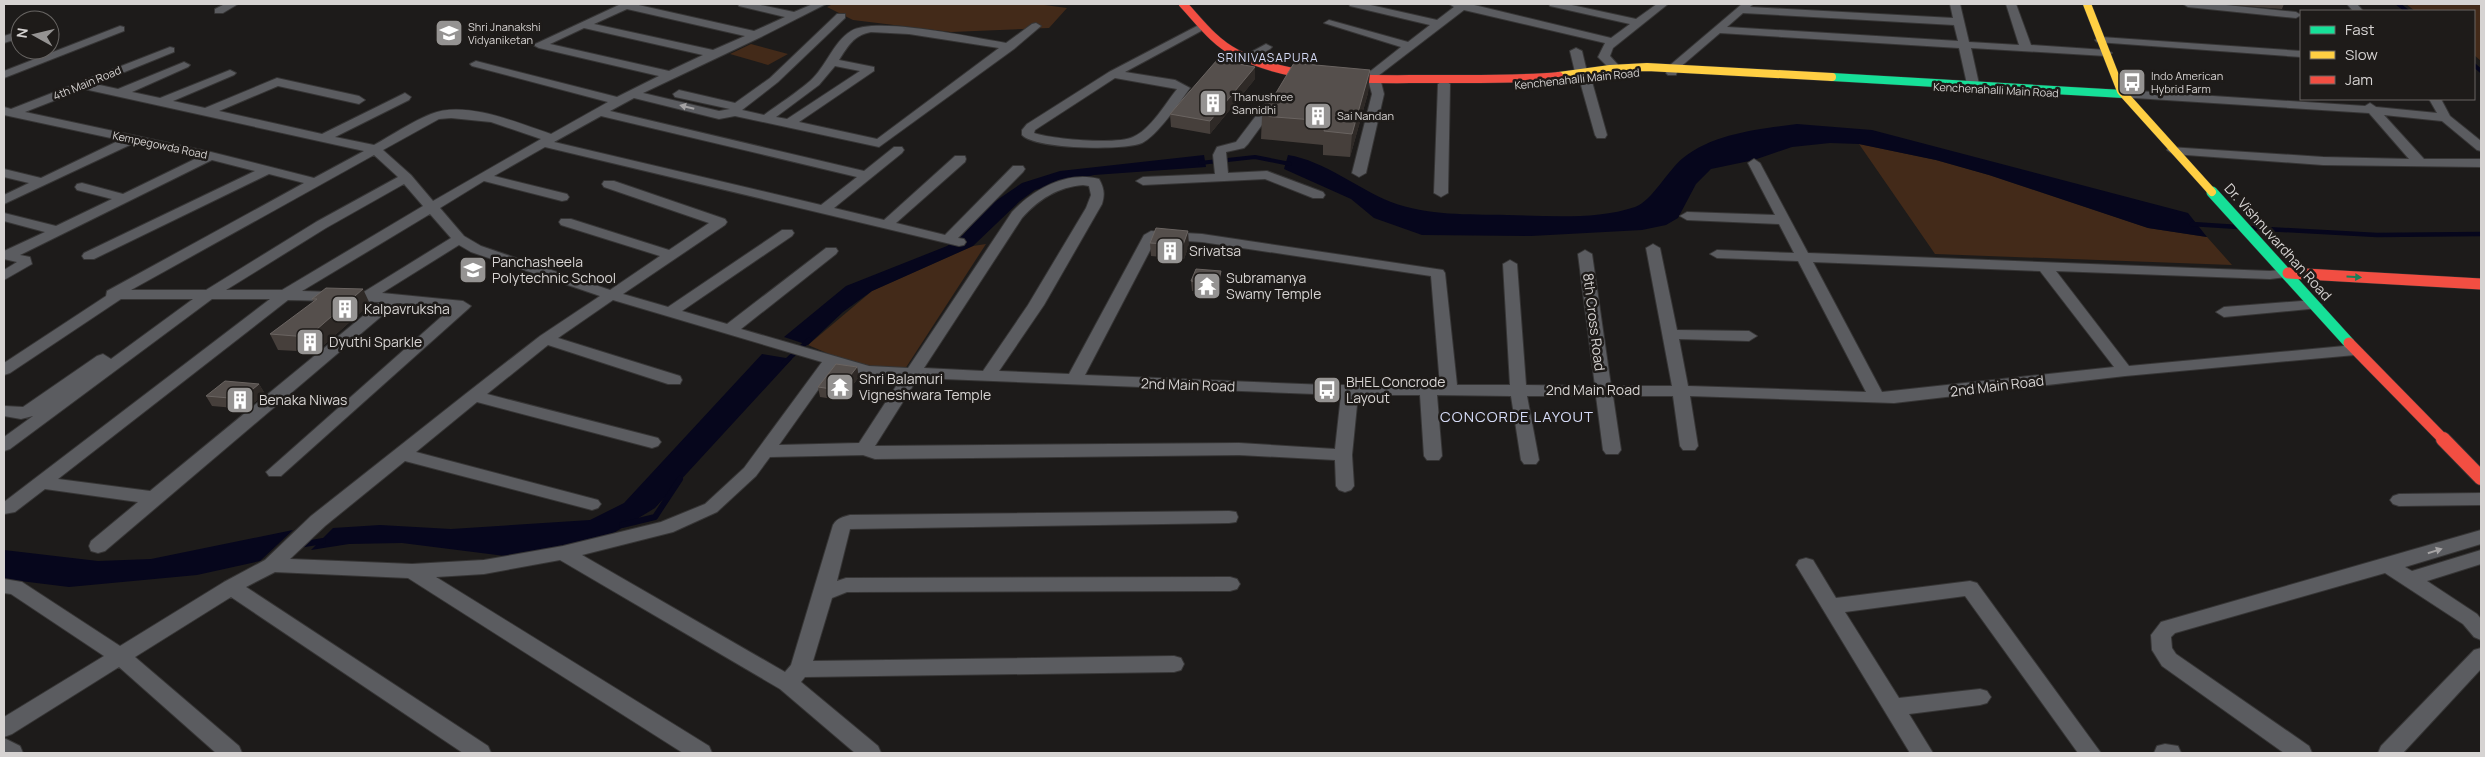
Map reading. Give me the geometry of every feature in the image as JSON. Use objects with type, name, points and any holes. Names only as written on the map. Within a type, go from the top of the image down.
[{"type":"main road","name":"Kenchenahalli Main Road","points":[[1171,4],[1218,51],[1287,82],[1508,80],[1673,70],[2071,94],[2077,91]]},
{"type":"main road","name":"Kenchenahalli Main Road","points":[[1183,4],[1223,44],[1246,58],[1299,70],[1369,80],[1511,85],[1583,75],[1614,67],[1973,84],[2077,91]]},
{"type":"main road","name":"Dr. Vishnuvardhan Road","points":[[2087,4],[2123,94],[2271,256],[2292,264],[2297,285],[2314,305],[2355,350],[2481,478]]},
{"type":"main road","points":[[2077,91],[2123,94]]},
{"type":"main road","points":[[2292,264],[2326,276],[2481,284]]},
{"type":"main road","points":[[2292,264],[2326,276]]},
{"type":"main road","points":[[2297,285],[2481,295]]},
{"type":"street","points":[[219,11],[232,4]]},
{"type":"street","points":[[671,75],[539,45],[627,4],[757,35]]},
{"type":"street","points":[[743,4],[796,16]]},
{"type":"street","points":[[4,508],[9,508],[286,295],[546,140],[646,86],[821,4]]},
{"type":"street","points":[[1354,4],[1438,24]]},
{"type":"street","points":[[1359,173],[1378,94],[1369,80],[1460,4],[1613,42]]},
{"type":"street","points":[[1554,4],[1638,23]]},
{"type":"street","points":[[1614,67],[1604,57],[1608,46],[1663,4]]},
{"type":"street","points":[[1803,14],[1812,4]]},
{"type":"street","points":[[1955,4],[1973,84]]},
{"type":"street","points":[[2011,4],[2026,48]]},
{"type":"street","points":[[2188,4],[2299,18]]},
{"type":"street","points":[[2289,4],[2299,18]]},
{"type":"street","points":[[1673,70],[1744,7],[1803,14],[1958,22]]},
{"type":"street","points":[[633,94],[719,115],[736,110],[774,80],[841,16]]},
{"type":"street","points":[[1329,23],[1409,46]]},
{"type":"street","points":[[582,25],[715,54]]},
{"type":"street","points":[[646,86],[767,118],[879,143],[1036,26]]},
{"type":"street","points":[[4,76],[120,29]]},
{"type":"street","points":[[767,118],[815,83],[846,41],[860,30],[885,29],[1010,47]]},
{"type":"street","points":[[1113,74],[1176,84],[1184,88],[1148,131],[1134,142],[1048,141],[1028,135],[1028,130],[1031,127],[1113,74],[1197,29]]},
{"type":"street","points":[[1719,30],[2106,53]]},
{"type":"street","points":[[2101,40],[2300,54]]},
{"type":"street","points":[[1246,58],[1266,47]]},
{"type":"street","name":"4th Main Road","points":[[7,113],[170,50]]},
{"type":"street","points":[[1576,51],[1601,135]]},
{"type":"street","points":[[790,123],[870,69],[832,62]]},
{"type":"street","points":[[476,64],[618,101]]},
{"type":"street","points":[[122,92],[184,65]]},
{"type":"street","points":[[164,101],[230,73]]},
{"type":"street","points":[[209,111],[276,82],[359,100]]},
{"type":"street","points":[[1221,165],[1221,150],[1240,145],[1244,141],[1287,82]]},
{"type":"street","points":[[1440,193],[1444,84]]},
{"type":"street","points":[[83,85],[164,101],[374,148],[406,178],[459,239],[365,297]]},
{"type":"street","points":[[2123,94],[2372,110],[2445,118]]},
{"type":"street","points":[[325,137],[405,97]]},
{"type":"street","points":[[2364,100],[2420,163]]},
{"type":"street","points":[[2436,100],[2445,118],[2481,147]]},
{"type":"street","points":[[599,112],[866,175]]},
{"type":"street","name":"Kempegowda Road","points":[[7,113],[211,156],[265,171],[316,182]]},
{"type":"street","points":[[114,297],[112,294],[374,148],[436,116],[449,113],[475,115],[546,140],[954,241],[1018,169]]},
{"type":"street","points":[[4,200],[132,139]]},
{"type":"street","points":[[824,210],[898,150]]},
{"type":"street","points":[[2173,150],[2324,161],[2481,162]]},
{"type":"street","points":[[6,255],[211,156]]},
{"type":"street","points":[[886,225],[960,160]]},
{"type":"street","points":[[1754,163],[1805,257],[1877,398]]},
{"type":"street","points":[[1143,181],[1221,165],[1267,175],[1318,194]]},
{"type":"street","points":[[90,256],[265,171]]},
{"type":"street","points":[[4,173],[42,182]]},
{"type":"street","points":[[482,177],[562,196]]},
{"type":"street","points":[[4,445],[208,295],[321,225],[406,178]]},
{"type":"street","points":[[865,450],[870,438],[1022,210],[1042,192],[1069,184],[1094,182],[1098,189],[1098,197],[1094,208],[1036,306],[987,377]]},
{"type":"street","points":[[4,728],[231,587],[277,561],[318,521],[546,339],[720,222],[609,184]]},
{"type":"street","points":[[82,188],[125,198]]},
{"type":"street","points":[[1687,216],[1785,220]]},
{"type":"street","points":[[4,217],[58,231]]},
{"type":"street","points":[[566,222],[671,255]]},
{"type":"street","points":[[671,312],[787,234]]},
{"type":"street","points":[[1074,380],[1150,235],[1202,238],[1438,273],[1449,390]]},
{"type":"street","name":"2nd Main Road","points":[[459,239],[476,249],[611,295],[775,343],[805,354],[868,371],[1350,390],[1681,391],[1877,398],[2125,371],[2355,350]]},
{"type":"street","points":[[1652,248],[1681,391],[1688,446]]},
{"type":"street","points":[[730,330],[831,251]]},
{"type":"street","name":"8th Cross Road","points":[[1585,254],[1612,450]]},
{"type":"street","points":[[1717,254],[2270,275],[2297,285]]},
{"type":"street","points":[[4,276],[25,264],[25,260],[6,255]]},
{"type":"street","points":[[1510,264],[1518,390],[1530,460]]},
{"type":"street","points":[[2270,275],[2292,264]]},
{"type":"street","points":[[2045,267],[2125,371]]},
{"type":"street","points":[[4,370],[114,297],[208,295],[365,297],[394,298],[463,306],[275,472]]},
{"type":"street","points":[[4,411],[21,414],[29,411],[180,307],[114,297]]},
{"type":"street","points":[[98,546],[394,298]]},
{"type":"street","points":[[2224,312],[2314,305]]},
{"type":"street","points":[[1670,334],[1749,336]]},
{"type":"street","points":[[546,339],[674,380]]},
{"type":"street","points":[[277,561],[412,571],[484,567],[563,553],[666,527],[711,508],[750,472],[831,361]]},
{"type":"street","points":[[1345,486],[1343,455],[1350,390]]},
{"type":"street","points":[[1428,391],[1433,456]]},
{"type":"street","points":[[474,396],[652,442]]},
{"type":"street","points":[[766,451],[865,450],[875,453],[1239,449],[1343,455]]},
{"type":"street","points":[[402,454],[592,504]]},
{"type":"street","points":[[42,483],[154,498]]},
{"type":"street","points":[[2399,500],[2481,499]]},
{"type":"street","points":[[794,676],[824,593],[842,525],[850,521],[1229,517]]},
{"type":"street","points":[[2301,753],[2169,660],[2162,650],[2160,635],[2168,627],[2481,537]]},
{"type":"street","points":[[563,553],[794,676],[870,753]]},
{"type":"street","points":[[2410,580],[2481,557]]},
{"type":"street","points":[[1806,565],[1922,753]]},
{"type":"street","points":[[2388,565],[2470,619],[2481,632]]},
{"type":"street","points":[[412,571],[701,753]]},
{"type":"street","points":[[824,593],[846,585],[1230,584]]},
{"type":"street","points":[[4,586],[15,587],[120,656],[231,753]]},
{"type":"street","points":[[231,587],[480,753]]},
{"type":"street","points":[[1831,606],[1970,588],[2090,753]]},
{"type":"street","points":[[2389,753],[2481,656]]},
{"type":"street","points":[[794,676],[1174,664]]},
{"type":"street","points":[[1895,707],[1980,697]]},
{"type":"street","points":[[4,747],[12,753]]},
{"type":"street","points":[[2165,753],[2170,753]]},
{"type":"shaded area","points":[[833,4],[1037,4],[1067,8],[1049,28],[951,32],[853,20],[827,7]]},
{"type":"shaded area","points":[[2406,4],[2481,4],[2481,61],[2475,56],[2475,10],[2414,10]]},
{"type":"shaded area","points":[[751,44],[788,54],[768,65],[730,54]]},
{"type":"shaded area","points":[[1859,144],[1936,160],[1989,175],[2148,228],[2207,237],[2232,265],[1935,254]]},
{"type":"shaded area","points":[[986,244],[905,369],[869,368],[853,364],[808,345],[872,291],[973,246]]},
{"type":"water","points":[[1797,124],[1872,130],[2188,213],[2207,237],[2148,228],[1989,175],[1936,160],[1859,144],[1830,143],[1792,147],[1754,160],[1711,169],[1696,184],[1678,218],[1666,225],[1642,230],[1531,236],[1422,235],[1374,218],[1351,199],[1284,169],[1288,155],[1302,158],[1328,169],[1391,202],[1419,210],[1463,214],[1588,216],[1620,211],[1642,203],[1683,158],[1709,143],[1737,134]]},
{"type":"water","points":[[1204,155],[1206,167],[1094,175],[1035,190],[1020,201],[973,246],[872,291],[843,312],[808,345],[784,337],[846,286],[947,246],[963,235],[987,207],[1022,183],[1060,171]]},
{"type":"water","points":[[762,354],[792,359],[655,508],[612,534],[563,550],[505,556],[402,543],[349,544],[311,550],[333,528],[380,525],[451,529],[590,520],[624,503]]},
{"type":"water","points":[[293,530],[260,561],[197,575],[69,587],[4,579],[4,550],[98,561],[151,559]]},
{"type":"building","name":"Thanushree Sannidhi","points":[[1217,60],[1255,67],[1210,121],[1170,114]]},
{"type":"building","points":[[1294,63],[1370,70],[1352,134],[1324,131],[1327,121],[1262,116]]},
{"type":"building","points":[[1156,228],[1188,231],[1183,245],[1150,243]]},
{"type":"building","points":[[1196,269],[1221,271],[1218,284],[1191,281]]},
{"type":"building","points":[[326,288],[363,289],[308,337],[270,334],[317,299],[312,299]]},
{"type":"building","points":[[836,364],[857,367],[839,390],[818,387]]},
{"type":"building","points":[[225,381],[259,384],[241,399],[206,396]]},
{"type":"waterway","points":[[2398,4],[2406,10]]},
{"type":"waterway","points":[[2475,66],[2481,71]]},
{"type":"waterway","points":[[1200,163],[1255,157],[1290,164]]},
{"type":"waterway","points":[[2192,224],[2238,227]]},
{"type":"waterway","points":[[2249,228],[2377,235],[2481,234]]},
{"type":"waterway","points":[[784,363],[809,340]]},
{"type":"waterway","points":[[622,525],[655,517],[680,479]]},
{"type":"waterway","points":[[299,545],[323,541]]},
{"type":"traffic: fast","points":[[1832,77],[2123,94]]},
{"type":"traffic: fast","points":[[2212,192],[2349,343]]},
{"type":"traffic: slow","points":[[2087,4],[2121,91],[2212,192]]},
{"type":"traffic: slow","points":[[1559,76],[1610,69],[1647,67],[1832,77]]},
{"type":"traffic: jam","points":[[1183,4],[1208,31],[1228,48],[1257,62],[1280,69],[1354,78],[1525,79],[1559,76]]},
{"type":"traffic: jam","points":[[2288,273],[2481,284]]},
{"type":"traffic: jam","points":[[2349,343],[2481,478]]},
{"type":"place","name":"Shri Jnanakshi Vidyaniketan","points":[[449,33]]},
{"type":"place","name":"Indo American Hybrid Farm","points":[[2132,82]]},
{"type":"place","name":"Thanushree Sannidhi","points":[[1213,103]]},
{"type":"place","name":"Sai Nandan","points":[[1318,116]]},
{"type":"place","name":"Srivatsa","points":[[1170,251]]},
{"type":"place","name":"Panchasheela Polytechnic School","points":[[473,270]]},
{"type":"place","name":"Subramanya Swamy Temple","points":[[1207,286]]},
{"type":"place","name":"Kalpavruksha","points":[[345,309]]},
{"type":"place","name":"Dyuthi Sparkle","points":[[310,342]]},
{"type":"place","name":"Shri Balamuri Vigneshwara Temple","points":[[840,387]]},
{"type":"place","name":"BHEL Concrode Layout","points":[[1327,390]]},
{"type":"place","name":"Benaka Niwas","points":[[240,400]]},
{"type":"district","name":"SRINIVASAPURA","points":[[1268,58]]},
{"type":"district","name":"CONCORDE LAYOUT","points":[[1517,417]]}]
